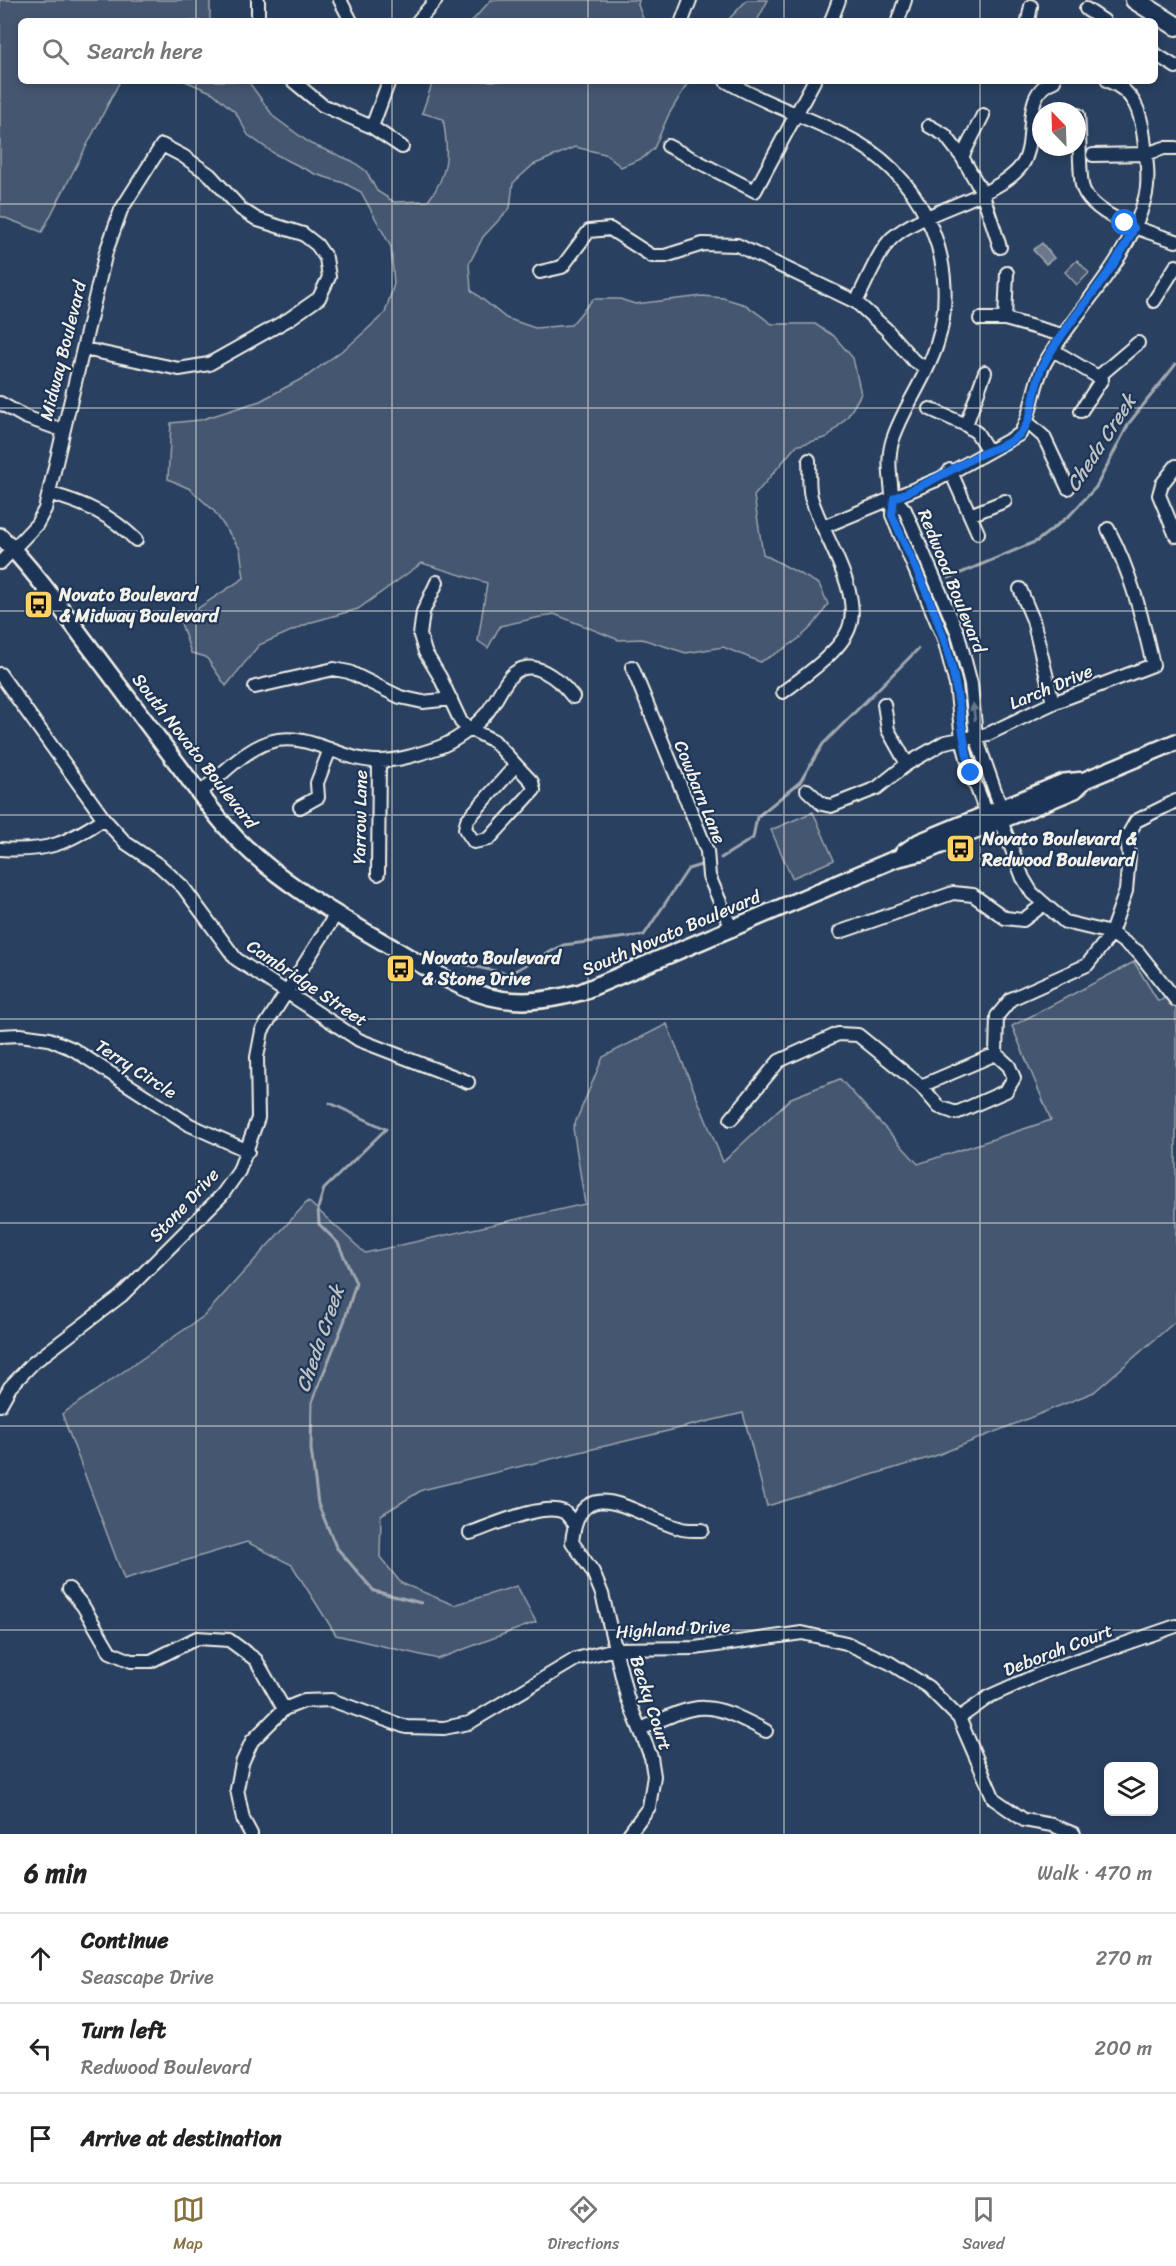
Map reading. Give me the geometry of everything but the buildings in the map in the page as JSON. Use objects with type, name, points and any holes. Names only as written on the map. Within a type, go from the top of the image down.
[{"type":"highway","points":[[1135,0],[1176,26]]},
{"type":"main road","name":"South Novato Boulevard","points":[[0,536],[61,608],[200,793],[246,847],[270,868],[336,914],[442,977],[473,992],[506,1002],[533,1002],[581,992],[732,930],[895,859],[924,852],[997,814],[1075,790],[1085,780],[1176,742]]},
{"type":"street","points":[[258,0],[258,18]]},
{"type":"street","points":[[340,0],[349,18]]},
{"type":"street","points":[[421,18],[436,0]]},
{"type":"street","points":[[683,18],[690,0]]},
{"type":"street","points":[[832,18],[839,0]]},
{"type":"street","points":[[899,18],[905,0]]},
{"type":"street","points":[[1029,18],[1031,6]]},
{"type":"street","points":[[1086,9],[1100,18]]},
{"type":"street","points":[[1158,56],[1176,67]]},
{"type":"street","points":[[297,84],[322,105],[372,127],[402,147]]},
{"type":"street","points":[[372,127],[388,84]]},
{"type":"street","name":"Redwood Boulevard","points":[[732,84],[860,144],[902,178],[927,215],[944,264],[945,289],[937,344],[893,438],[888,475],[894,498],[892,515],[949,656],[956,685],[962,739],[971,773],[997,814]]},
{"type":"street","points":[[668,147],[755,191],[812,84]]},
{"type":"street","points":[[856,302],[889,240],[927,215],[1009,179],[1025,160],[1032,139],[1033,102],[1048,84]]},
{"type":"street","points":[[823,527],[939,479],[950,470],[1020,434],[1027,422],[1038,375],[1062,335],[1122,255],[1146,196],[1146,154],[1142,117],[1135,101],[1116,84]]},
{"type":"street","points":[[962,157],[983,115]]},
{"type":"street","points":[[929,126],[945,135],[962,157],[982,192],[1000,247]]},
{"type":"street","name":"Midway Boulevard","points":[[0,562],[38,524],[51,494],[62,430],[84,349],[106,252],[121,210],[162,145],[183,156],[210,175],[241,209],[258,220],[303,234],[317,245],[326,258],[329,277],[319,298],[289,319],[209,364],[178,369],[84,349]]},
{"type":"street","points":[[1093,155],[1146,154],[1164,148],[1176,148]]},
{"type":"street","points":[[1081,156],[1083,186],[1088,197],[1100,208],[1134,228],[1176,241]]},
{"type":"street","points":[[540,272],[562,267],[588,231],[610,229],[652,256],[664,256],[703,244],[737,245],[856,302],[886,329],[913,360],[927,368]]},
{"type":"street","points":[[1154,301],[1176,266]]},
{"type":"street","points":[[1005,319],[1007,273]]},
{"type":"street","points":[[980,319],[1005,319],[1062,335]]},
{"type":"street","points":[[1098,377],[1138,343]]},
{"type":"street","points":[[1053,350],[1102,379],[1082,411]]},
{"type":"street","points":[[966,425],[985,372]]},
{"type":"street","points":[[0,403],[25,417],[62,430]]},
{"type":"street","points":[[930,409],[966,425],[977,433],[988,451]]},
{"type":"street","points":[[1027,422],[1044,436],[1068,488]]},
{"type":"street","points":[[783,692],[837,646],[849,631],[853,616],[850,593],[811,495],[809,460]]},
{"type":"street","points":[[1176,466],[1162,484],[1159,495],[1176,536]]},
{"type":"street","points":[[950,470],[978,533]]},
{"type":"street","points":[[51,494],[84,503],[118,522],[136,540]]},
{"type":"street","name":"Redwood Boulevard","points":[[894,498],[905,510],[958,634],[971,684],[976,737],[997,814],[1023,878],[1043,905],[1065,922],[1112,933],[1138,952],[1176,1000]]},
{"type":"street","points":[[970,515],[1005,501]]},
{"type":"street","name":"Larch Drive","points":[[807,790],[822,804],[831,806],[877,788],[907,764],[945,742],[976,737],[1053,703],[1153,665],[1139,604],[1122,554],[1108,529]]},
{"type":"street","points":[[437,582],[423,612],[420,634],[425,652],[461,722],[494,741],[532,782],[534,790],[489,839],[474,842],[465,829],[467,820],[516,765]]},
{"type":"street","points":[[1020,590],[1033,620],[1044,657],[1053,703]]},
{"type":"street","points":[[200,793],[249,752],[266,743],[282,739],[301,740],[379,761],[418,755],[446,745],[484,716],[511,676],[519,669],[532,667],[546,672],[562,683],[573,697]]},
{"type":"street","name":"Cowbarn Lane","points":[[632,667],[707,851],[709,876],[732,930]]},
{"type":"street","points":[[255,687],[333,669],[349,672],[400,697],[423,702],[451,699]]},
{"type":"street","name":"Cambridge Street","points":[[0,674],[104,819],[126,843],[177,881],[236,959],[359,1040],[468,1082]]},
{"type":"street","points":[[884,705],[888,730],[907,764]]},
{"type":"street","points":[[300,807],[318,797],[317,783],[330,749]]},
{"type":"street","name":"Yarrow Lane","points":[[378,874],[379,761]]},
{"type":"street","points":[[731,1119],[779,1061],[838,1034],[858,1035],[921,1086],[939,1107],[956,1113],[1006,1091],[1014,1078],[1009,1066],[996,1054],[997,1016],[1011,999],[1087,966],[1112,933],[1126,891],[1129,856],[1127,837],[1136,821],[1176,801]]},
{"type":"street","points":[[0,849],[26,851],[53,847],[72,839],[104,819]]},
{"type":"street","points":[[840,932],[952,893],[973,895],[1005,918],[1023,920],[1043,905]]},
{"type":"street","name":"Stone Drive","points":[[0,1405],[10,1387],[33,1363],[121,1296],[222,1195],[239,1172],[258,1118],[257,1057],[262,1030],[336,914]]},
{"type":"street","name":"Terry Circle","points":[[0,1036],[20,1035],[49,1039],[73,1049],[190,1125],[248,1151]]},
{"type":"street","points":[[921,1086],[996,1054]]},
{"type":"street","points":[[470,1533],[520,1515],[547,1510],[564,1512],[574,1523],[580,1510],[595,1502],[610,1501],[680,1529],[702,1530]]},
{"type":"street","name":"Becky Court","points":[[574,1523],[572,1542],[592,1572],[602,1594],[627,1697],[651,1757],[654,1776],[649,1807],[629,1834]]},
{"type":"street","points":[[69,1589],[83,1605],[110,1652],[131,1661],[151,1661],[197,1638],[229,1640],[256,1660],[284,1708],[252,1741],[242,1763],[237,1789],[243,1819],[251,1834]]},
{"type":"street","name":"Deborah Court","points":[[959,1718],[990,1696],[1046,1671],[1176,1626]]},
{"type":"street","name":"Highland Drive","points":[[284,1708],[304,1701],[331,1700],[406,1727],[452,1727],[469,1724],[576,1659],[615,1649],[695,1648],[802,1633],[846,1643],[890,1663],[928,1687],[959,1718],[994,1800],[1024,1820],[1052,1825],[1074,1834]]},
{"type":"street","points":[[641,1729],[698,1706],[728,1711],[766,1731]]},
{"type":"shaded area","points":[[0,0],[210,0],[210,18],[18,18],[18,84],[118,84],[42,232],[0,216]]},
{"type":"shaded area","points":[[491,0],[639,0],[638,5],[643,18],[475,18]]},
{"type":"shaded area","points":[[747,0],[768,0],[759,18],[730,18]]},
{"type":"shaded area","points":[[192,84],[250,84],[274,117],[311,144],[352,161],[366,171],[377,191],[394,202],[428,201],[444,172],[446,142],[443,119],[422,113],[432,84],[687,84],[669,114],[654,148],[643,158],[621,167],[605,154],[575,147],[533,165],[513,183],[510,208],[483,237],[469,264],[471,290],[506,318],[535,328],[571,325],[593,299],[620,299],[635,304],[703,296],[723,298],[746,305],[772,324],[815,324],[834,336],[853,358],[861,394],[848,416],[828,437],[796,446],[754,496],[763,554],[819,584],[828,604],[815,623],[790,645],[760,662],[723,647],[686,653],[642,639],[619,640],[554,614],[500,626],[488,648],[478,641],[487,583],[422,563],[358,609],[312,622],[259,645],[226,686],[206,657],[191,653],[180,620],[244,578],[240,549],[214,511],[190,489],[168,479],[171,423],[200,420],[260,401],[307,376],[351,344],[385,313],[394,284],[391,247],[361,192],[344,183],[315,174],[275,154],[248,135],[236,113],[213,93]]},
{"type":"shaded area","points":[[1042,243],[1054,258],[1046,264],[1033,250]]},
{"type":"shaded area","points":[[1077,260],[1089,273],[1077,285],[1065,272]]},
{"type":"shaded area","points":[[813,812],[834,860],[792,878],[771,830]]},
{"type":"shaded area","points":[[1134,962],[1158,1001],[1176,994],[1176,1321],[1094,1392],[935,1456],[767,1506],[743,1413],[422,1490],[381,1515],[380,1557],[401,1583],[454,1605],[517,1586],[536,1622],[438,1659],[336,1635],[292,1565],[247,1542],[124,1579],[62,1414],[204,1316],[308,1201],[365,1253],[585,1204],[573,1128],[603,1057],[667,1024],[723,1162],[791,1098],[840,1079],[918,1164],[1051,1120],[1012,1026]]},
{"type":"waterway","name":"Cheda Creek","points":[[949,578],[1037,541],[1070,515],[1096,487],[1129,423],[1176,364]]},
{"type":"waterway","name":"Cheda Creek","points":[[721,858],[753,838],[757,817],[800,782],[823,744],[918,649]]},
{"type":"waterway","name":"Cheda Creek","points":[[458,963],[509,974],[563,945],[644,935],[688,869],[701,865]]},
{"type":"waterway","name":"Cheda Creek","points":[[330,1103],[386,1129],[324,1189],[318,1208],[319,1224],[338,1243],[356,1283],[344,1322],[312,1402],[311,1449],[318,1504],[336,1547],[374,1591],[421,1603]]},
{"type":"place","name":"Novato Boulevard & Midway Boulevard","points":[[38,605]]},
{"type":"place","name":"Novato Boulevard & Redwood Boulevard","points":[[961,849]]},
{"type":"place","name":"Novato Boulevard & Stone Drive","points":[[401,968]]},
{"type":"route","points":[[971,773],[962,739],[951,662],[944,639],[892,515],[894,498],[939,479],[950,470],[1008,443],[1020,434],[1027,422],[1038,375],[1044,363],[1062,335],[1122,255],[1134,228],[1125,223]]}]
